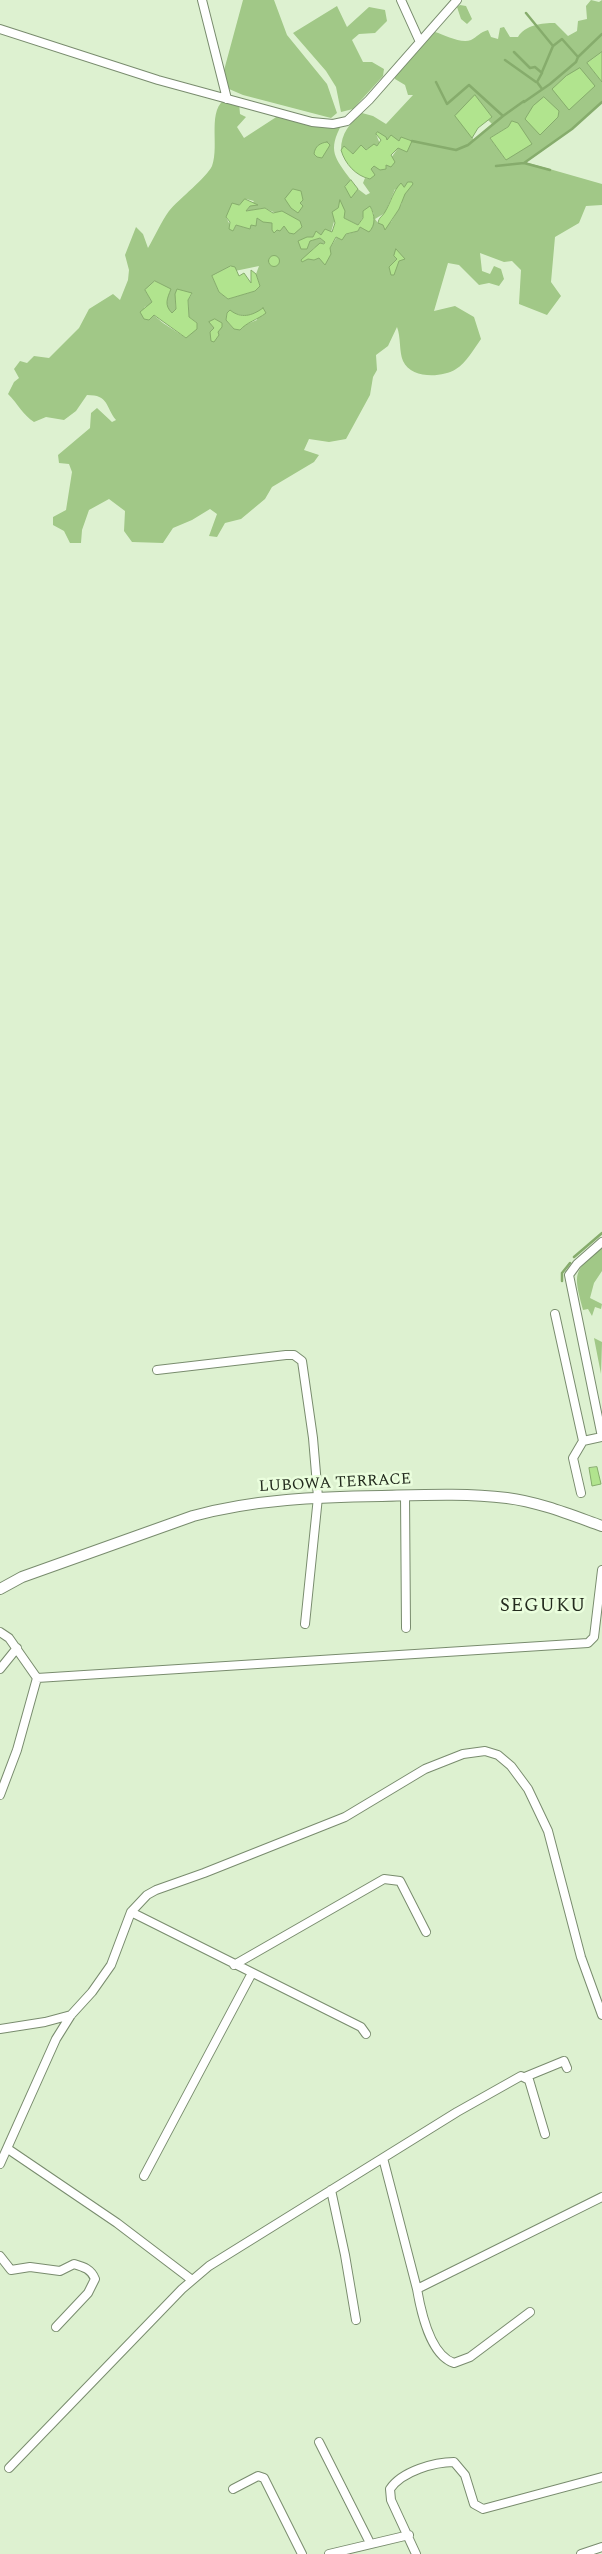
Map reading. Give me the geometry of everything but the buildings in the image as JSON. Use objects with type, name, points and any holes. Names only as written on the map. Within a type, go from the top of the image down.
[{"type":"street","points":[[202,0],[227,99]]},
{"type":"street","points":[[401,0],[420,42]]},
{"type":"street","points":[[0,29],[158,80],[312,122],[333,124],[346,121],[368,100],[457,0]]},
{"type":"street","points":[[583,1441],[602,1437],[569,1275],[577,1264],[602,1242]]},
{"type":"street","points":[[555,1314],[583,1441],[573,1458],[581,1493]]},
{"type":"street","points":[[157,1370],[286,1355],[298,1357],[302,1361],[313,1438],[318,1497],[306,1624]]},
{"type":"street","points":[[405,1495],[406,1628]]},
{"type":"street","name":"LUBOWA TERRACE","points":[[0,1589],[22,1577],[202,1514],[269,1501],[318,1497],[405,1495],[507,1498],[549,1508],[602,1526]]},
{"type":"street","points":[[37,1678],[588,1643],[593,1639],[602,1570]]},
{"type":"street","points":[[0,1632],[17,1648],[37,1678],[17,1750],[0,1795]]},
{"type":"street","points":[[0,1669],[17,1648]]},
{"type":"street","points":[[0,2164],[43,2065],[71,2015],[92,1992],[111,1965],[131,1912],[156,1890],[345,1817],[425,1769],[463,1754],[490,1752],[504,1760],[518,1775],[544,1823],[557,1861],[581,1957],[602,2014]]},
{"type":"street","points":[[234,1965],[384,1879],[400,1881],[426,1932]]},
{"type":"street","points":[[131,1912],[234,1965],[362,2027],[366,2034]]},
{"type":"street","points":[[144,2176],[252,1973]]},
{"type":"street","points":[[0,2029],[45,2022],[71,2015]]},
{"type":"street","points":[[9,2468],[192,2280],[225,2255],[516,2078],[526,2077],[564,2062],[567,2068]]},
{"type":"street","points":[[526,2077],[538,2103],[545,2134]]},
{"type":"street","points":[[8,2149],[109,2217],[192,2280]]},
{"type":"street","points":[[383,2158],[428,2333],[445,2358],[454,2363],[470,2357],[530,2312]]},
{"type":"street","points":[[331,2190],[356,2320]]},
{"type":"street","points":[[417,2289],[602,2197]]},
{"type":"street","points":[[0,2256],[11,2270],[30,2267],[60,2271],[74,2264],[88,2268],[93,2274],[95,2279],[88,2293],[56,2327]]},
{"type":"street","points":[[319,2442],[370,2543]]},
{"type":"street","points":[[416,2554],[391,2500],[390,2489],[397,2481],[436,2462],[454,2462],[465,2475],[474,2504],[483,2510],[602,2477]]},
{"type":"street","points":[[233,2489],[258,2476],[264,2478],[302,2554]]},
{"type":"street","points":[[329,2554],[370,2543],[409,2536]]},
{"type":"street","points":[[581,2554],[602,2547]]},
{"type":"shaded area","points":[[243,0],[274,0],[287,35],[327,84],[337,113],[331,118],[243,95],[229,89],[223,74]]},
{"type":"shaded area","points":[[591,0],[599,2],[602,0],[602,52],[587,63],[602,82],[602,102],[572,129],[525,162],[602,184],[602,205],[586,206],[579,223],[555,237],[551,282],[561,296],[547,315],[519,304],[521,270],[512,261],[504,262],[480,253],[482,271],[490,274],[494,266],[501,269],[504,279],[499,286],[489,283],[479,285],[459,265],[448,263],[434,311],[455,306],[474,317],[481,339],[470,356],[456,369],[443,374],[427,375],[420,374],[407,367],[401,353],[397,327],[388,346],[376,355],[377,370],[373,377],[370,395],[346,439],[329,442],[309,439],[304,450],[319,455],[314,462],[272,487],[265,499],[241,519],[225,523],[217,537],[209,536],[217,514],[210,509],[192,520],[173,528],[163,543],[132,542],[124,531],[125,511],[109,499],[89,510],[82,530],[81,543],[70,543],[64,531],[53,525],[53,517],[66,510],[72,472],[69,464],[59,463],[58,455],[90,428],[91,413],[97,408],[112,422],[116,420],[103,399],[87,395],[76,411],[64,420],[46,417],[34,422],[8,394],[14,382],[19,378],[14,369],[20,361],[27,363],[34,356],[49,358],[79,328],[89,309],[113,294],[120,300],[128,280],[129,270],[125,255],[136,227],[143,234],[148,248],[169,211],[205,176],[212,166],[215,148],[215,119],[221,103],[227,98],[239,103],[240,114],[246,117],[237,127],[244,138],[284,112],[313,121],[342,124],[337,133],[334,148],[337,160],[351,180],[345,187],[351,197],[358,189],[366,195],[370,193],[363,183],[365,178],[370,179],[371,169],[374,165],[386,165],[398,148],[399,141],[386,140],[376,134],[380,144],[353,154],[344,146],[341,150],[344,133],[362,113],[373,116],[386,124],[413,95],[408,95],[405,85],[395,79],[395,75],[435,32],[467,41],[488,30],[491,37],[498,39],[500,28],[504,27],[510,37],[518,37],[529,27],[555,23],[568,36],[577,31],[578,21],[587,19],[586,6]],"holes":[[[492,117],[488,120],[492,124],[474,140],[461,121]],[[508,127],[506,160],[490,138]],[[395,189],[402,198],[402,203],[391,222],[378,223],[375,219],[385,213]],[[246,199],[254,201],[246,211],[265,208],[300,221],[288,228],[284,226],[277,230],[274,228],[273,223],[257,217],[257,222],[250,225],[250,229],[236,225],[233,231],[226,217]],[[370,206],[374,214],[372,223],[360,227],[358,231],[337,237],[330,248],[314,260],[308,258],[302,262],[314,248],[326,242],[320,238],[310,241],[313,237],[331,232],[338,208],[344,213],[344,218],[358,225]],[[231,266],[235,271],[259,266],[256,274],[260,286],[255,291],[228,299],[219,292],[212,276]],[[155,281],[164,286],[167,309],[172,313],[176,309],[175,299],[192,294],[188,300],[189,317],[197,323],[186,338],[163,323],[144,307],[150,306],[152,302],[145,290]],[[258,312],[257,320],[234,329],[226,320],[227,313],[248,316]]]},
{"type":"shaded area","points":[[460,5],[466,6],[472,19],[467,24],[461,19],[457,7]]},
{"type":"shaded area","points":[[337,6],[347,27],[369,7],[385,10],[387,21],[375,33],[359,34],[352,40],[363,62],[372,62],[384,69],[383,76],[353,109],[341,112],[336,87],[326,71],[293,33]]},
{"type":"shaded area","points":[[602,52],[602,82],[587,63]]},
{"type":"shaded area","points":[[580,68],[595,86],[569,110],[552,89],[566,76]]},
{"type":"shaded area","points":[[475,95],[492,117],[478,128],[472,138],[455,116]]},
{"type":"shaded area","points":[[544,97],[559,111],[558,117],[540,135],[525,119],[533,106]]},
{"type":"shaded area","points":[[512,121],[518,123],[532,144],[506,160],[490,138],[508,127]]},
{"type":"shaded area","points":[[378,132],[386,137],[387,140],[391,135],[399,141],[401,137],[412,141],[407,152],[398,148],[391,155],[395,162],[391,167],[386,165],[386,169],[380,170],[374,166],[371,169],[375,175],[370,179],[352,169],[345,160],[341,150],[344,146],[353,154],[361,145],[366,150],[374,144],[377,146],[381,140],[376,134]]},
{"type":"shaded area","points":[[327,142],[330,145],[322,158],[317,157],[314,154],[317,147]]},
{"type":"shaded area","points":[[351,180],[358,189],[351,198],[345,187]]},
{"type":"shaded area","points":[[408,182],[413,184],[405,194],[399,209],[385,230],[383,225],[378,223],[379,219],[385,212],[398,186],[401,183],[404,187]]},
{"type":"shaded area","points":[[293,189],[301,191],[303,200],[300,203],[303,206],[298,213],[291,208],[285,199]]},
{"type":"shaded area","points":[[245,199],[258,205],[250,206],[246,211],[265,208],[273,213],[282,211],[300,221],[302,227],[294,234],[289,233],[284,226],[280,231],[277,230],[274,233],[272,223],[263,222],[257,218],[256,226],[251,225],[250,229],[236,225],[233,231],[229,229],[230,222],[226,217],[232,203],[239,205]]},
{"type":"shaded area","points":[[340,200],[345,211],[344,218],[358,225],[363,218],[363,211],[370,206],[373,213],[373,226],[369,232],[360,227],[358,231],[346,234],[342,240],[336,237],[330,248],[331,254],[325,265],[319,258],[314,260],[308,259],[302,262],[301,260],[320,243],[324,244],[325,242],[320,238],[310,241],[307,249],[301,249],[298,241],[307,237],[313,237],[316,231],[321,235],[325,229],[332,232],[335,223],[332,212],[338,208]]},
{"type":"shaded area","points":[[396,249],[405,259],[399,261],[394,275],[391,275],[389,267],[397,259],[394,256]]},
{"type":"shaded area","points":[[272,256],[276,256],[279,261],[278,265],[272,266],[269,263],[269,259]]},
{"type":"shaded area","points":[[231,266],[235,267],[239,276],[244,273],[251,283],[251,270],[256,274],[260,286],[255,291],[228,299],[219,292],[212,276]]},
{"type":"shaded area","points":[[155,281],[171,289],[167,305],[172,313],[176,309],[175,294],[177,289],[192,293],[188,300],[189,317],[197,323],[197,329],[186,338],[154,315],[149,320],[144,319],[140,312],[152,302],[145,290]]},
{"type":"shaded area","points":[[263,308],[266,313],[240,330],[234,329],[226,320],[227,313],[230,310],[238,315],[247,315]]},
{"type":"shaded area","points":[[215,319],[222,323],[222,327],[214,342],[211,341],[210,332],[214,328],[209,322]]},
{"type":"shaded area","points":[[602,1246],[602,1271],[594,1283],[590,1298],[602,1304],[601,1309],[595,1307],[592,1316],[588,1309],[583,1310],[577,1280],[578,1274],[585,1262]]},
{"type":"shaded area","points":[[594,1338],[602,1342],[601,1374]]},
{"type":"shaded area","points":[[597,1467],[601,1484],[592,1486],[589,1468]]},
{"type":"waterway","points":[[526,13],[553,46],[562,39],[578,57]]},
{"type":"waterway","points":[[524,102],[550,84],[576,62],[578,57],[602,34]]},
{"type":"waterway","points":[[542,72],[553,46]]},
{"type":"waterway","points":[[514,52],[530,68],[535,67],[542,73],[537,82],[542,89]]},
{"type":"waterway","points":[[505,60],[536,82]]},
{"type":"waterway","points":[[436,82],[447,104],[469,85],[503,116],[524,101]]},
{"type":"waterway","points":[[524,163],[572,129],[602,102]]},
{"type":"waterway","points":[[412,141],[456,150],[468,145],[503,116]]},
{"type":"waterway","points":[[496,166],[524,163],[550,170]]},
{"type":"waterway","points":[[574,1257],[602,1233]]},
{"type":"waterway","points":[[562,1281],[562,1273],[570,1263]]},
{"type":"district","name":"SEGUKU","points":[[543,1607]]}]
